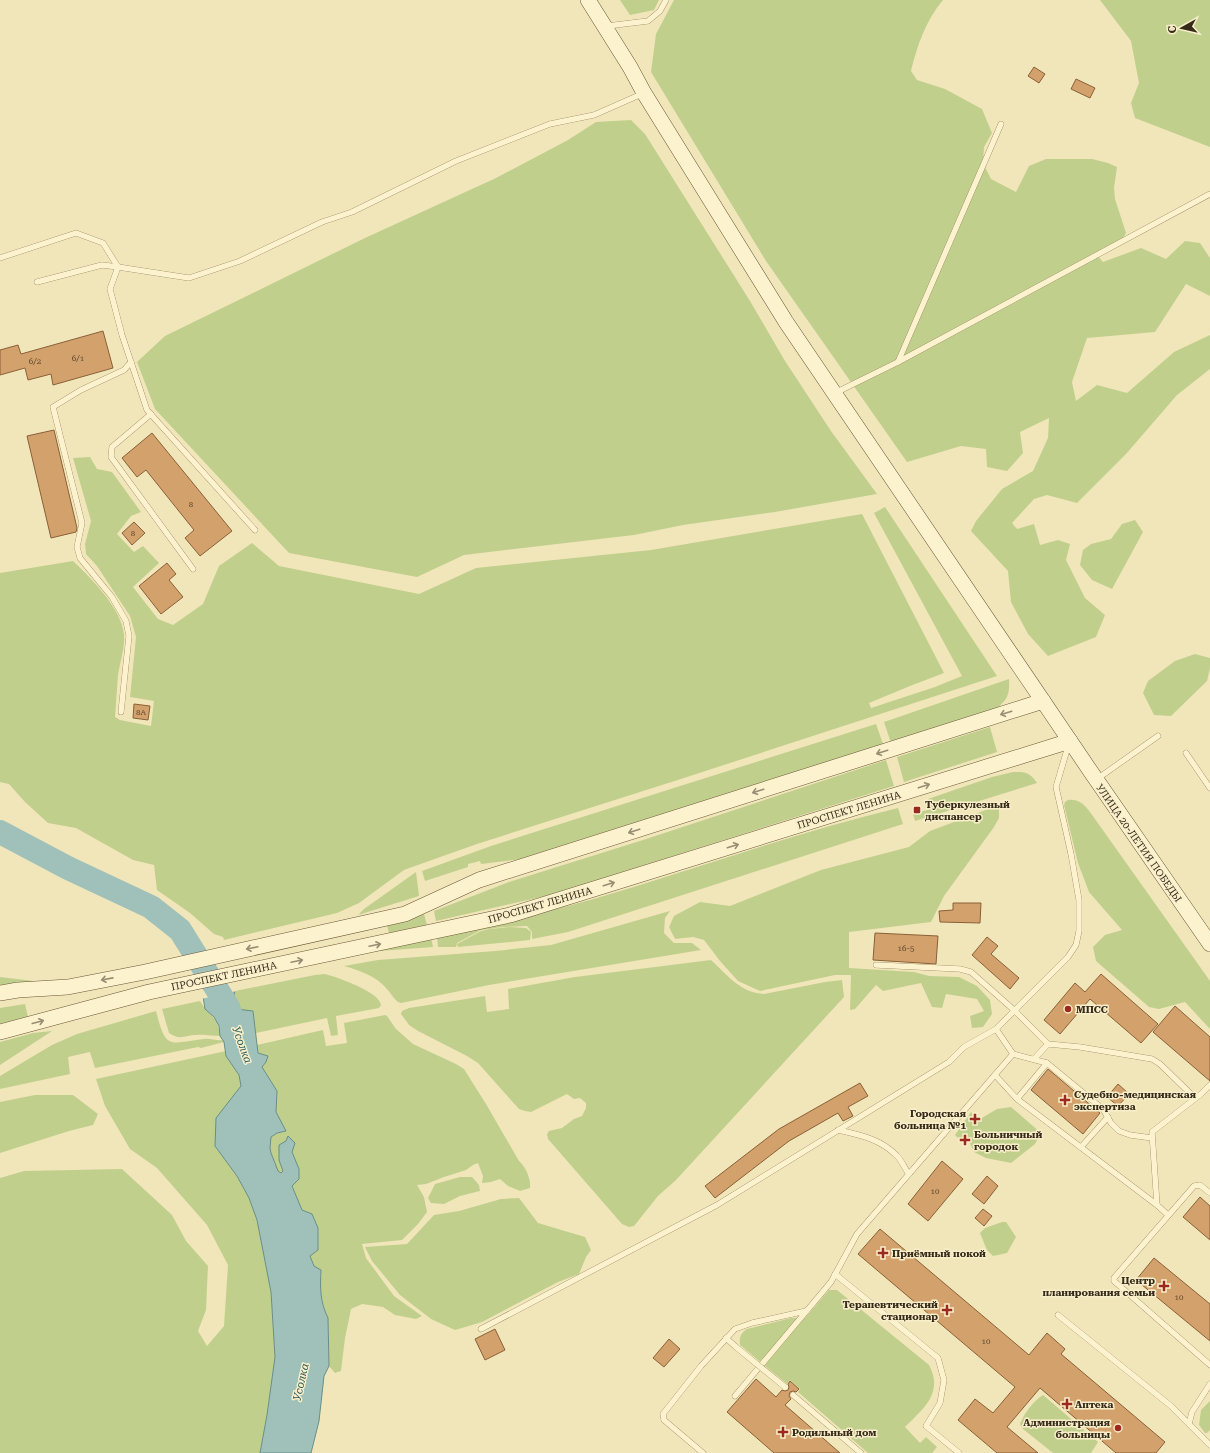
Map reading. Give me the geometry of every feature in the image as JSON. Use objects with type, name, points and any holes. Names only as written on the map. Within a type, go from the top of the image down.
[{"type":"street","name":"УЛИЦА 20-ЛЕТИЯ ПОБЕДЫ","points":[[588,0],[786,322],[1096,780],[1209,941]]},
{"type":"street","name":"ПРОСПЕКТ ЛЕНИНА","points":[[0,993],[18,990],[68,987],[145,972],[405,914],[479,880],[1043,701]]},
{"type":"street","name":"ПРОСПЕКТ ЛЕНИНА","points":[[0,1032],[149,992],[510,915],[1070,741]]},
{"type":"lane","points":[[605,27],[648,21],[660,11],[666,0]]},
{"type":"lane","points":[[37,282],[102,265],[189,278],[240,261],[322,222],[352,212],[456,161],[550,124],[594,115],[644,93]]},
{"type":"lane","points":[[898,362],[1001,124]]},
{"type":"lane","points":[[835,394],[898,362],[1210,194]]},
{"type":"lane","points":[[0,258],[76,233],[103,243],[118,267]]},
{"type":"lane","points":[[118,267],[110,289],[131,362],[147,410],[255,530]]},
{"type":"lane","points":[[121,712],[129,636],[126,621],[112,597],[80,558],[77,547],[82,523],[53,407],[81,390],[124,370],[131,362]]},
{"type":"lane","points":[[150,414],[112,446],[111,458],[193,569]]},
{"type":"lane","points":[[1096,780],[1158,736]]},
{"type":"lane","points":[[481,1330],[717,1205],[949,1062],[964,1047],[996,1029],[1068,957],[1076,945],[1079,931],[1079,900],[1071,854],[1056,787],[1070,741]]},
{"type":"lane","points":[[1186,753],[1210,788]]},
{"type":"lane","points":[[876,964],[960,968],[971,972],[1014,1010],[1048,1044],[1080,1047],[1152,1059],[1160,1064],[1195,1098]]},
{"type":"lane","points":[[996,1029],[1013,1054],[1047,1063],[1103,1108],[1111,1123],[1119,1131],[1130,1135],[1152,1138]]},
{"type":"lane","points":[[1034,1059],[1048,1044]]},
{"type":"lane","points":[[735,1396],[831,1282],[857,1234],[1013,1054]]},
{"type":"lane","points":[[1017,1099],[1047,1063]]},
{"type":"lane","points":[[995,1075],[1017,1099],[1168,1214]]},
{"type":"lane","points":[[1157,1205],[1152,1132],[1210,1085]]},
{"type":"lane","points":[[1081,1147],[1108,1116]]},
{"type":"lane","points":[[838,1130],[871,1138],[884,1144],[898,1157],[909,1174]]},
{"type":"lane","points":[[1210,1193],[1200,1185],[1194,1186],[1168,1214],[1114,1278],[1114,1281],[1210,1365]]},
{"type":"lane","points":[[835,1274],[938,1358],[944,1380],[940,1403],[926,1426],[959,1453]]},
{"type":"lane","points":[[703,1453],[664,1420],[663,1416],[701,1366],[736,1329],[743,1325],[806,1311]]},
{"type":"lane","points":[[1058,1315],[1171,1406],[1210,1445]]},
{"type":"lane","points":[[726,1338],[784,1387]]},
{"type":"lane","points":[[1189,1424],[1192,1412],[1210,1384]]},
{"type":"lane","points":[[793,1396],[861,1453]]},
{"type":"green space","points":[[620,0],[659,0],[654,10],[630,15]]},
{"type":"green space","points":[[674,0],[943,0],[927,25],[916,52],[911,71],[917,80],[945,89],[982,109],[992,133],[984,147],[983,163],[991,179],[1016,192],[1029,166],[1046,159],[1092,159],[1108,163],[1117,167],[1114,188],[1115,199],[1126,233],[1120,244],[1097,255],[1103,262],[1141,248],[1166,259],[1185,241],[1200,243],[1210,258],[1210,296],[1186,284],[1155,332],[1087,338],[1072,382],[1076,401],[1097,385],[1127,393],[1174,352],[1210,335],[1210,369],[1177,395],[1126,454],[1077,503],[1047,495],[1034,499],[1012,523],[1017,529],[1034,524],[1040,545],[1058,540],[1070,544],[1066,560],[1085,598],[1105,615],[1096,637],[1048,656],[1028,634],[1011,602],[1008,571],[971,531],[976,521],[1002,489],[1033,471],[1048,438],[1049,418],[1020,432],[1023,453],[1007,471],[987,467],[986,449],[961,446],[907,462],[766,261],[651,72],[656,34]]},
{"type":"green space","points":[[1100,0],[1210,0],[1210,147],[1135,118],[1131,103],[1139,83],[1131,41]]},
{"type":"green space","points":[[631,120],[645,134],[750,301],[785,361],[831,431],[877,494],[775,512],[683,525],[634,535],[464,555],[417,577],[289,553],[155,409],[137,362],[165,336],[365,238],[496,178],[568,140],[596,122]]},
{"type":"green space","points":[[90,457],[97,469],[112,472],[141,512],[131,516],[117,534],[134,552],[143,546],[159,563],[133,587],[158,619],[173,625],[203,604],[219,566],[252,543],[279,566],[419,594],[476,568],[651,550],[862,514],[944,673],[869,703],[871,708],[935,687],[962,676],[874,513],[885,507],[997,676],[477,844],[415,866],[404,870],[359,903],[337,913],[224,940],[223,937],[214,934],[190,913],[157,890],[154,865],[133,860],[76,828],[48,823],[25,802],[9,784],[0,782],[0,573],[73,561],[89,576],[105,595],[118,615],[124,635],[123,650],[118,675],[115,717],[120,720],[151,726],[154,701],[130,697],[136,637],[130,616],[97,566],[86,554],[85,544],[91,521],[73,458]]},
{"type":"green space","points":[[1135,520],[1143,532],[1112,589],[1092,580],[1080,565],[1083,550],[1091,544],[1111,539],[1122,524]]},
{"type":"green space","points":[[1195,654],[1210,658],[1210,668],[1207,681],[1171,716],[1154,715],[1143,693],[1148,681],[1175,661]]},
{"type":"green space","points":[[1009,679],[1007,697],[1002,704],[994,710],[891,743],[884,722]]},
{"type":"green space","points":[[876,724],[883,744],[521,859],[481,864],[480,861],[468,864],[468,867],[425,881],[422,871],[491,846]]},
{"type":"green space","points":[[990,727],[997,752],[904,782],[897,757]]},
{"type":"green space","points":[[886,760],[894,786],[550,895],[436,921],[434,911],[509,882],[643,840]]},
{"type":"green space","points":[[1013,772],[1027,773],[1037,783],[915,821],[913,814],[931,809],[928,799],[992,777]]},
{"type":"green space","points":[[1068,800],[1075,800],[1090,812],[1210,981],[1210,1029],[1185,1002],[1159,1009],[1149,1007],[1096,961],[1093,947],[1105,935],[1122,930],[1089,892],[1078,863],[1064,805]]},
{"type":"green space","points":[[999,805],[999,818],[994,827],[944,896],[931,922],[849,932],[849,968],[914,972],[929,976],[959,977],[977,986],[990,1000],[992,1014],[983,1027],[972,1028],[970,1016],[984,1011],[977,999],[946,994],[942,1008],[932,1007],[921,983],[883,991],[876,985],[855,1009],[850,1010],[851,975],[835,975],[760,991],[738,981],[704,940],[693,937],[675,939],[669,927],[674,916],[700,902],[730,906],[821,870],[909,847],[930,831]]},
{"type":"green space","points":[[898,808],[903,824],[568,932],[532,939],[532,932],[527,926],[503,927],[481,930],[457,943],[456,947],[438,947],[437,936],[533,915],[590,900],[782,840]]},
{"type":"green space","points":[[416,872],[419,896],[358,915],[364,909]]},
{"type":"green space","points":[[670,911],[665,918],[664,933],[674,943],[692,943],[701,950],[489,985],[401,1003],[398,1002],[377,980],[344,966],[378,960],[551,945]]},
{"type":"green space","points":[[424,914],[427,925],[389,933],[387,926]]},
{"type":"green space","points":[[510,927],[526,928],[531,932],[530,940],[458,947],[457,944],[481,931]]},
{"type":"green space","points":[[431,937],[433,947],[366,952]]},
{"type":"green space","points":[[711,960],[741,987],[756,993],[764,994],[842,980],[844,997],[676,1180],[658,1196],[634,1226],[629,1227],[622,1224],[548,1139],[547,1134],[549,1131],[562,1128],[574,1119],[582,1116],[586,1108],[586,1103],[580,1098],[574,1099],[567,1094],[531,1112],[519,1109],[478,1063],[418,1031],[409,1025],[401,1014],[402,1011],[409,1008],[485,996],[487,1012],[509,1009],[508,989],[575,977]]},
{"type":"green space","points":[[325,974],[339,978],[366,990],[379,1000],[381,1005],[379,1008],[336,1016],[338,1035],[331,1036],[327,1018],[256,1033],[253,1012],[236,1009],[233,999],[235,991]]},
{"type":"green space","points":[[0,977],[42,982],[0,988]]},
{"type":"green space","points":[[200,1001],[215,1020],[220,1036],[193,1035],[177,1037],[169,1033],[162,1009]]},
{"type":"green space","points":[[25,1004],[28,1017],[0,1024],[0,1008]]},
{"type":"green space","points":[[156,1011],[163,1033],[171,1042],[206,1039],[223,1040],[224,1042],[201,1048],[198,1047],[95,1068],[90,1052],[68,1057],[70,1074],[0,1089],[0,1076],[52,1045],[77,1034]]},
{"type":"green space","points":[[385,1015],[396,1029],[413,1044],[464,1069],[519,1161],[526,1170],[530,1181],[530,1188],[520,1191],[508,1186],[500,1179],[482,1183],[483,1176],[478,1163],[466,1170],[426,1184],[417,1185],[424,1197],[427,1212],[418,1224],[402,1240],[362,1244],[366,1258],[394,1296],[422,1316],[416,1319],[395,1315],[383,1307],[362,1304],[351,1309],[345,1338],[341,1371],[335,1373],[329,1366],[328,1318],[323,1306],[321,1295],[321,1270],[314,1266],[310,1256],[302,1210],[292,1186],[299,1169],[292,1152],[279,1160],[283,1171],[281,1173],[278,1171],[271,1153],[271,1137],[277,1133],[285,1131],[276,1112],[277,1091],[262,1067],[266,1062],[258,1053],[257,1045],[323,1030],[326,1046],[347,1043],[344,1023]]},
{"type":"green space","points":[[52,1031],[0,1065],[0,1042],[33,1033]]},
{"type":"green space","points":[[226,1051],[226,1056],[239,1075],[241,1086],[215,1146],[237,1176],[249,1198],[257,1220],[271,1292],[275,1357],[260,1453],[0,1453],[0,1178],[24,1171],[122,1169],[172,1215],[186,1241],[208,1266],[206,1310],[198,1331],[207,1346],[224,1326],[228,1265],[207,1225],[157,1168],[130,1149],[105,1106],[96,1079]]},
{"type":"green space","points":[[35,1095],[73,1095],[98,1114],[93,1125],[0,1153],[0,1102]]},
{"type":"green space","points":[[1011,1107],[1041,1133],[1035,1144],[1011,1163],[986,1158],[974,1152],[967,1137],[959,1139],[955,1135],[971,1112],[980,1119],[997,1109]]},
{"type":"green space","points":[[460,1177],[472,1177],[479,1185],[480,1191],[460,1196],[444,1204],[431,1203],[428,1198],[435,1184]]},
{"type":"green space","points":[[519,1198],[538,1223],[585,1237],[591,1250],[586,1257],[579,1274],[558,1282],[482,1322],[455,1330],[431,1319],[400,1295],[372,1261],[365,1247],[407,1244],[434,1215],[459,1211],[501,1199]]},
{"type":"green space","points":[[1006,1222],[1016,1237],[1007,1253],[993,1256],[987,1250],[980,1233],[985,1228]]},
{"type":"green space","points":[[829,1290],[837,1290],[929,1365],[933,1375],[933,1392],[924,1407],[905,1427],[920,1443],[926,1437],[937,1447],[932,1453],[868,1453],[798,1392],[800,1389],[790,1380],[787,1384],[740,1345],[741,1336],[747,1329],[791,1318],[805,1318]]},
{"type":"green space","points":[[1043,1395],[1098,1442],[1091,1453],[1053,1453],[1023,1429],[1020,1424],[1024,1416],[1032,1404]]},
{"type":"green space","points":[[1210,1401],[1210,1430],[1205,1433],[1199,1425],[1201,1410]]},
{"type":"water","points":[[235,991],[233,999],[236,1009],[253,1011],[258,1053],[268,1056],[262,1067],[277,1091],[276,1112],[286,1131],[277,1133],[271,1137],[271,1153],[278,1171],[281,1173],[283,1171],[279,1160],[279,1145],[286,1141],[288,1136],[295,1143],[292,1152],[299,1169],[299,1179],[292,1186],[302,1210],[312,1214],[318,1228],[318,1250],[310,1256],[314,1266],[321,1270],[321,1295],[323,1306],[328,1318],[329,1366],[324,1376],[319,1421],[311,1453],[260,1453],[275,1357],[271,1292],[257,1220],[249,1198],[237,1176],[215,1146],[216,1118],[241,1086],[239,1075],[226,1056],[224,1042],[220,1036],[219,1026],[214,1017],[205,1009],[203,996]]},
{"type":"pier","points":[[235,989],[237,991],[201,999],[202,994]]},
{"type":"building","points":[[1034,67],[1045,74],[1039,83],[1028,76]]},
{"type":"building","points":[[1076,79],[1095,88],[1090,98],[1071,89]]},
{"type":"building","points":[[103,331],[113,368],[53,385],[51,374],[28,380],[25,368],[0,375],[0,350],[18,345],[21,354]]},
{"type":"building","points":[[54,430],[77,528],[76,532],[51,538],[27,436]]},
{"type":"building","points":[[152,433],[232,531],[200,556],[185,538],[194,530],[146,470],[137,477],[122,458]]},
{"type":"building","points":[[134,522],[145,533],[132,545],[122,533]]},
{"type":"building","points":[[167,563],[176,574],[169,580],[183,597],[161,614],[139,586]]},
{"type":"building","points":[[134,704],[150,706],[148,720],[133,718]]},
{"type":"building","points":[[953,903],[981,903],[980,923],[940,922],[939,911],[953,910]]},
{"type":"building","points":[[875,933],[938,936],[936,964],[873,960]]},
{"type":"building","points":[[987,937],[998,946],[991,954],[1019,978],[1010,989],[972,955]]},
{"type":"building","points":[[1101,974],[1158,1024],[1141,1043],[1090,999],[1060,1034],[1044,1020],[1075,983],[1085,992]]},
{"type":"building","points":[[1175,1006],[1210,1037],[1210,1081],[1153,1032]]},
{"type":"building","points":[[1048,1069],[1100,1113],[1083,1134],[1031,1090]]},
{"type":"building","points":[[860,1083],[868,1096],[848,1107],[853,1116],[843,1121],[838,1113],[789,1141],[715,1198],[705,1186],[779,1129]]},
{"type":"building","points":[[1118,1084],[1129,1094],[1118,1106],[1107,1097]]},
{"type":"building","points":[[942,1161],[963,1179],[928,1221],[908,1204]]},
{"type":"building","points":[[987,1176],[998,1186],[984,1204],[972,1194]]},
{"type":"building","points":[[1200,1197],[1210,1206],[1210,1240],[1183,1217]]},
{"type":"building","points":[[983,1209],[992,1216],[984,1226],[975,1218]]},
{"type":"building","points":[[880,1229],[1029,1355],[1047,1333],[1065,1349],[1061,1354],[1165,1442],[1156,1453],[1116,1453],[1040,1388],[1007,1427],[1038,1453],[997,1453],[958,1420],[975,1399],[993,1413],[1015,1387],[858,1254]]},
{"type":"building","points":[[1154,1258],[1210,1304],[1210,1341],[1136,1280]]},
{"type":"building","points":[[495,1329],[505,1350],[485,1360],[475,1339]]},
{"type":"building","points":[[669,1339],[680,1349],[664,1367],[653,1358]]},
{"type":"building","name":"Родильный дом","points":[[756,1379],[776,1397],[782,1390],[788,1390],[788,1384],[790,1381],[799,1389],[796,1392],[790,1392],[789,1396],[791,1399],[785,1405],[840,1453],[774,1453],[727,1412]]},
{"type":"waterway","name":"Усолка","points":[[0,832],[68,868],[151,907],[180,930],[228,1007],[234,1023]]},
{"type":"place","name":"Туберкулезный диспансер","points":[[917,810]]},
{"type":"place","name":"МПСС","points":[[1068,1009]]},
{"type":"place","name":"Судебно-медицинская экспертиза","points":[[1065,1100]]},
{"type":"place","name":"Городская больница №1","points":[[975,1119]]},
{"type":"place","name":"Больничный городок","points":[[965,1140]]},
{"type":"place","name":"Приёмный покой","points":[[883,1253]]},
{"type":"place","name":"Центр планирования семьи","points":[[1164,1286]]},
{"type":"place","name":"Терапевтический стационар","points":[[947,1310]]},
{"type":"place","name":"Аптека","points":[[1067,1404]]},
{"type":"place","name":"Администрация больницы","points":[[1118,1428]]},
{"type":"place","name":"Родильный дом","points":[[783,1432]]}]
